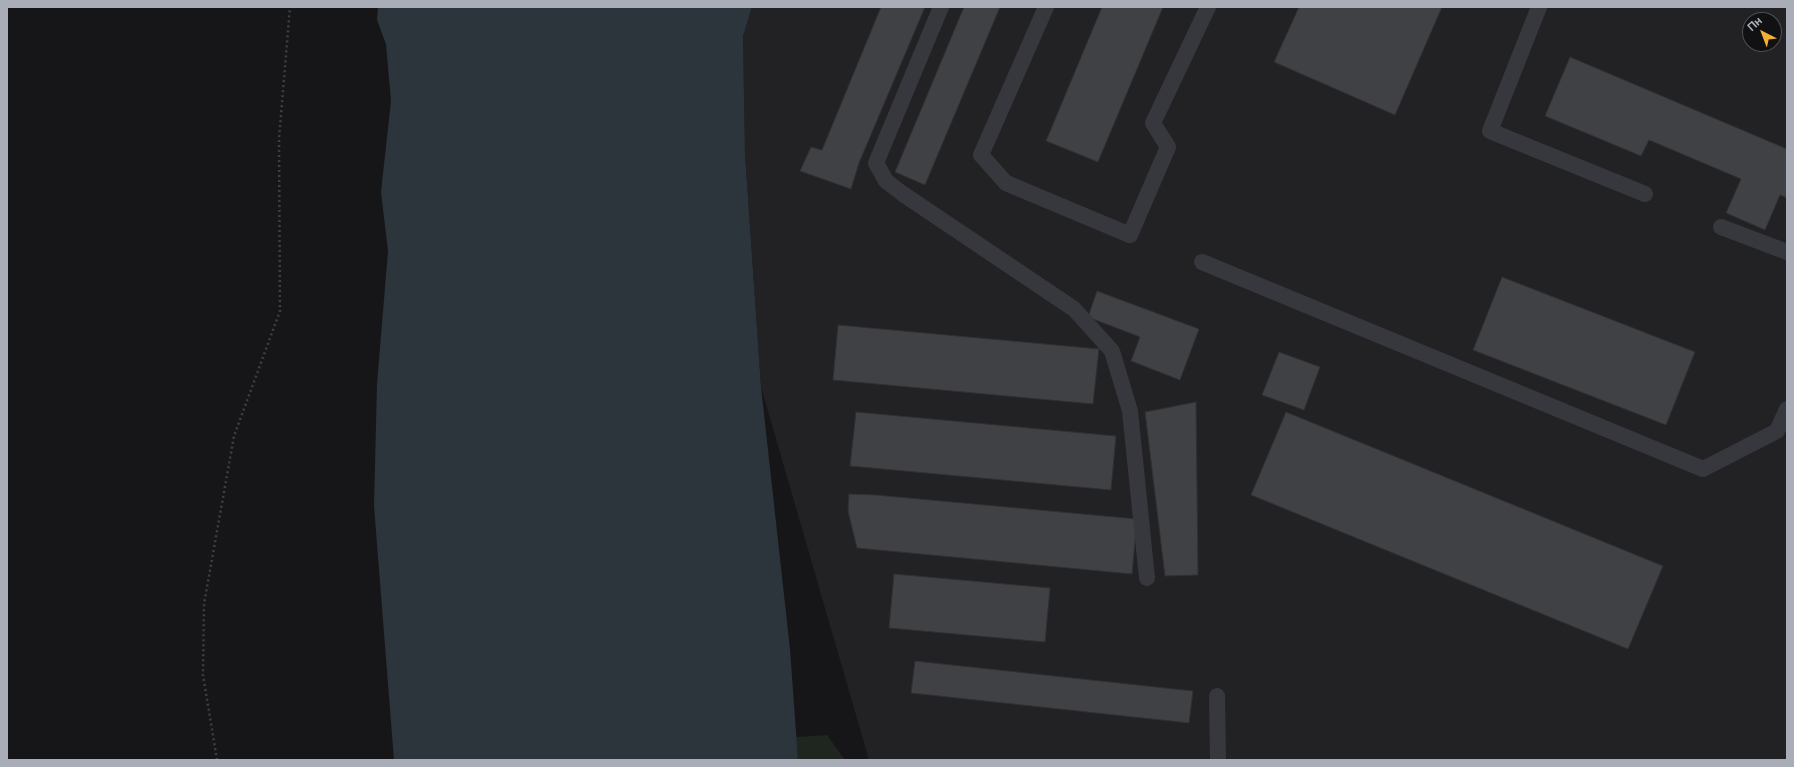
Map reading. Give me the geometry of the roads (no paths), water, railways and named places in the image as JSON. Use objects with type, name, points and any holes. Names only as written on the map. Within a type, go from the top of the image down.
[{"type":"lane","points":[[941,7],[876,163],[886,181],[903,194],[1074,309],[1112,351],[1130,411],[1147,578]]},
{"type":"lane","points":[[1046,7],[981,155],[1006,183],[1130,235],[1168,147],[1153,123],[1208,7]]},
{"type":"lane","points":[[1539,7],[1490,132],[1645,194]]},
{"type":"lane","points":[[1721,227],[1787,252]]},
{"type":"lane","points":[[1202,262],[1703,469],[1777,431],[1787,409]]},
{"type":"lane","points":[[1217,696],[1218,760]]}]
